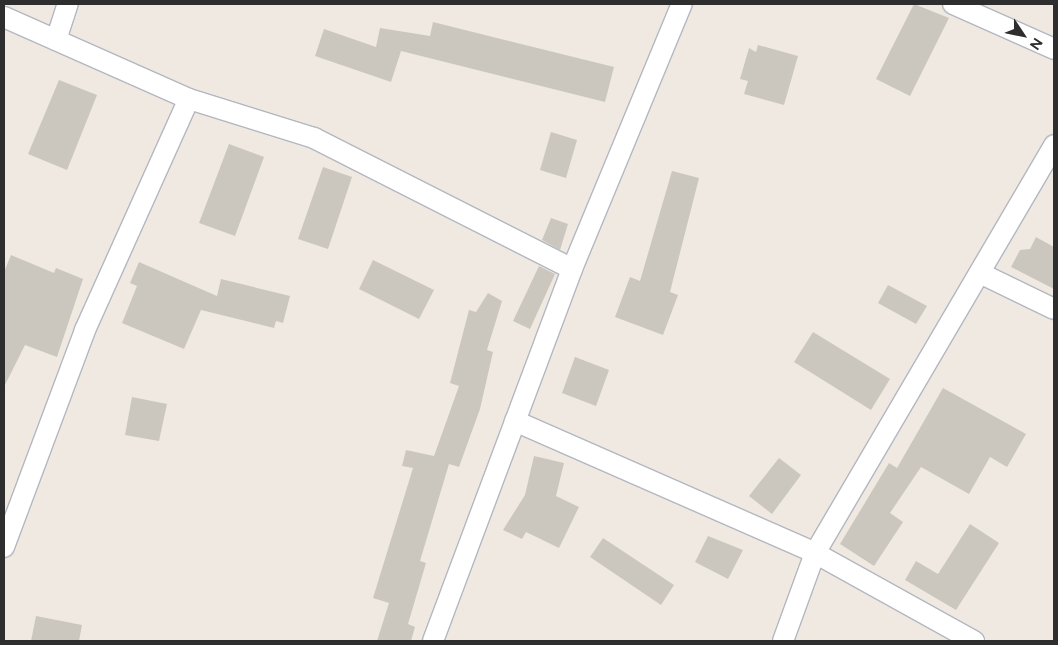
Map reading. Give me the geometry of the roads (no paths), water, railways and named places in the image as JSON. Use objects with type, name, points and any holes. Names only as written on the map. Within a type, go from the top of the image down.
[{"type":"street","points":[[56,40],[68,4]]},
{"type":"street","points":[[433,641],[572,269],[682,4]]},
{"type":"street","points":[[952,4],[1054,49]]},
{"type":"street","points":[[4,17],[189,99],[314,138],[572,269]]},
{"type":"street","points":[[4,547],[85,330],[189,99]]},
{"type":"street","points":[[783,641],[815,553],[1054,145]]},
{"type":"street","points":[[980,273],[1054,309]]},
{"type":"street","points":[[515,421],[815,553],[974,641]]}]
